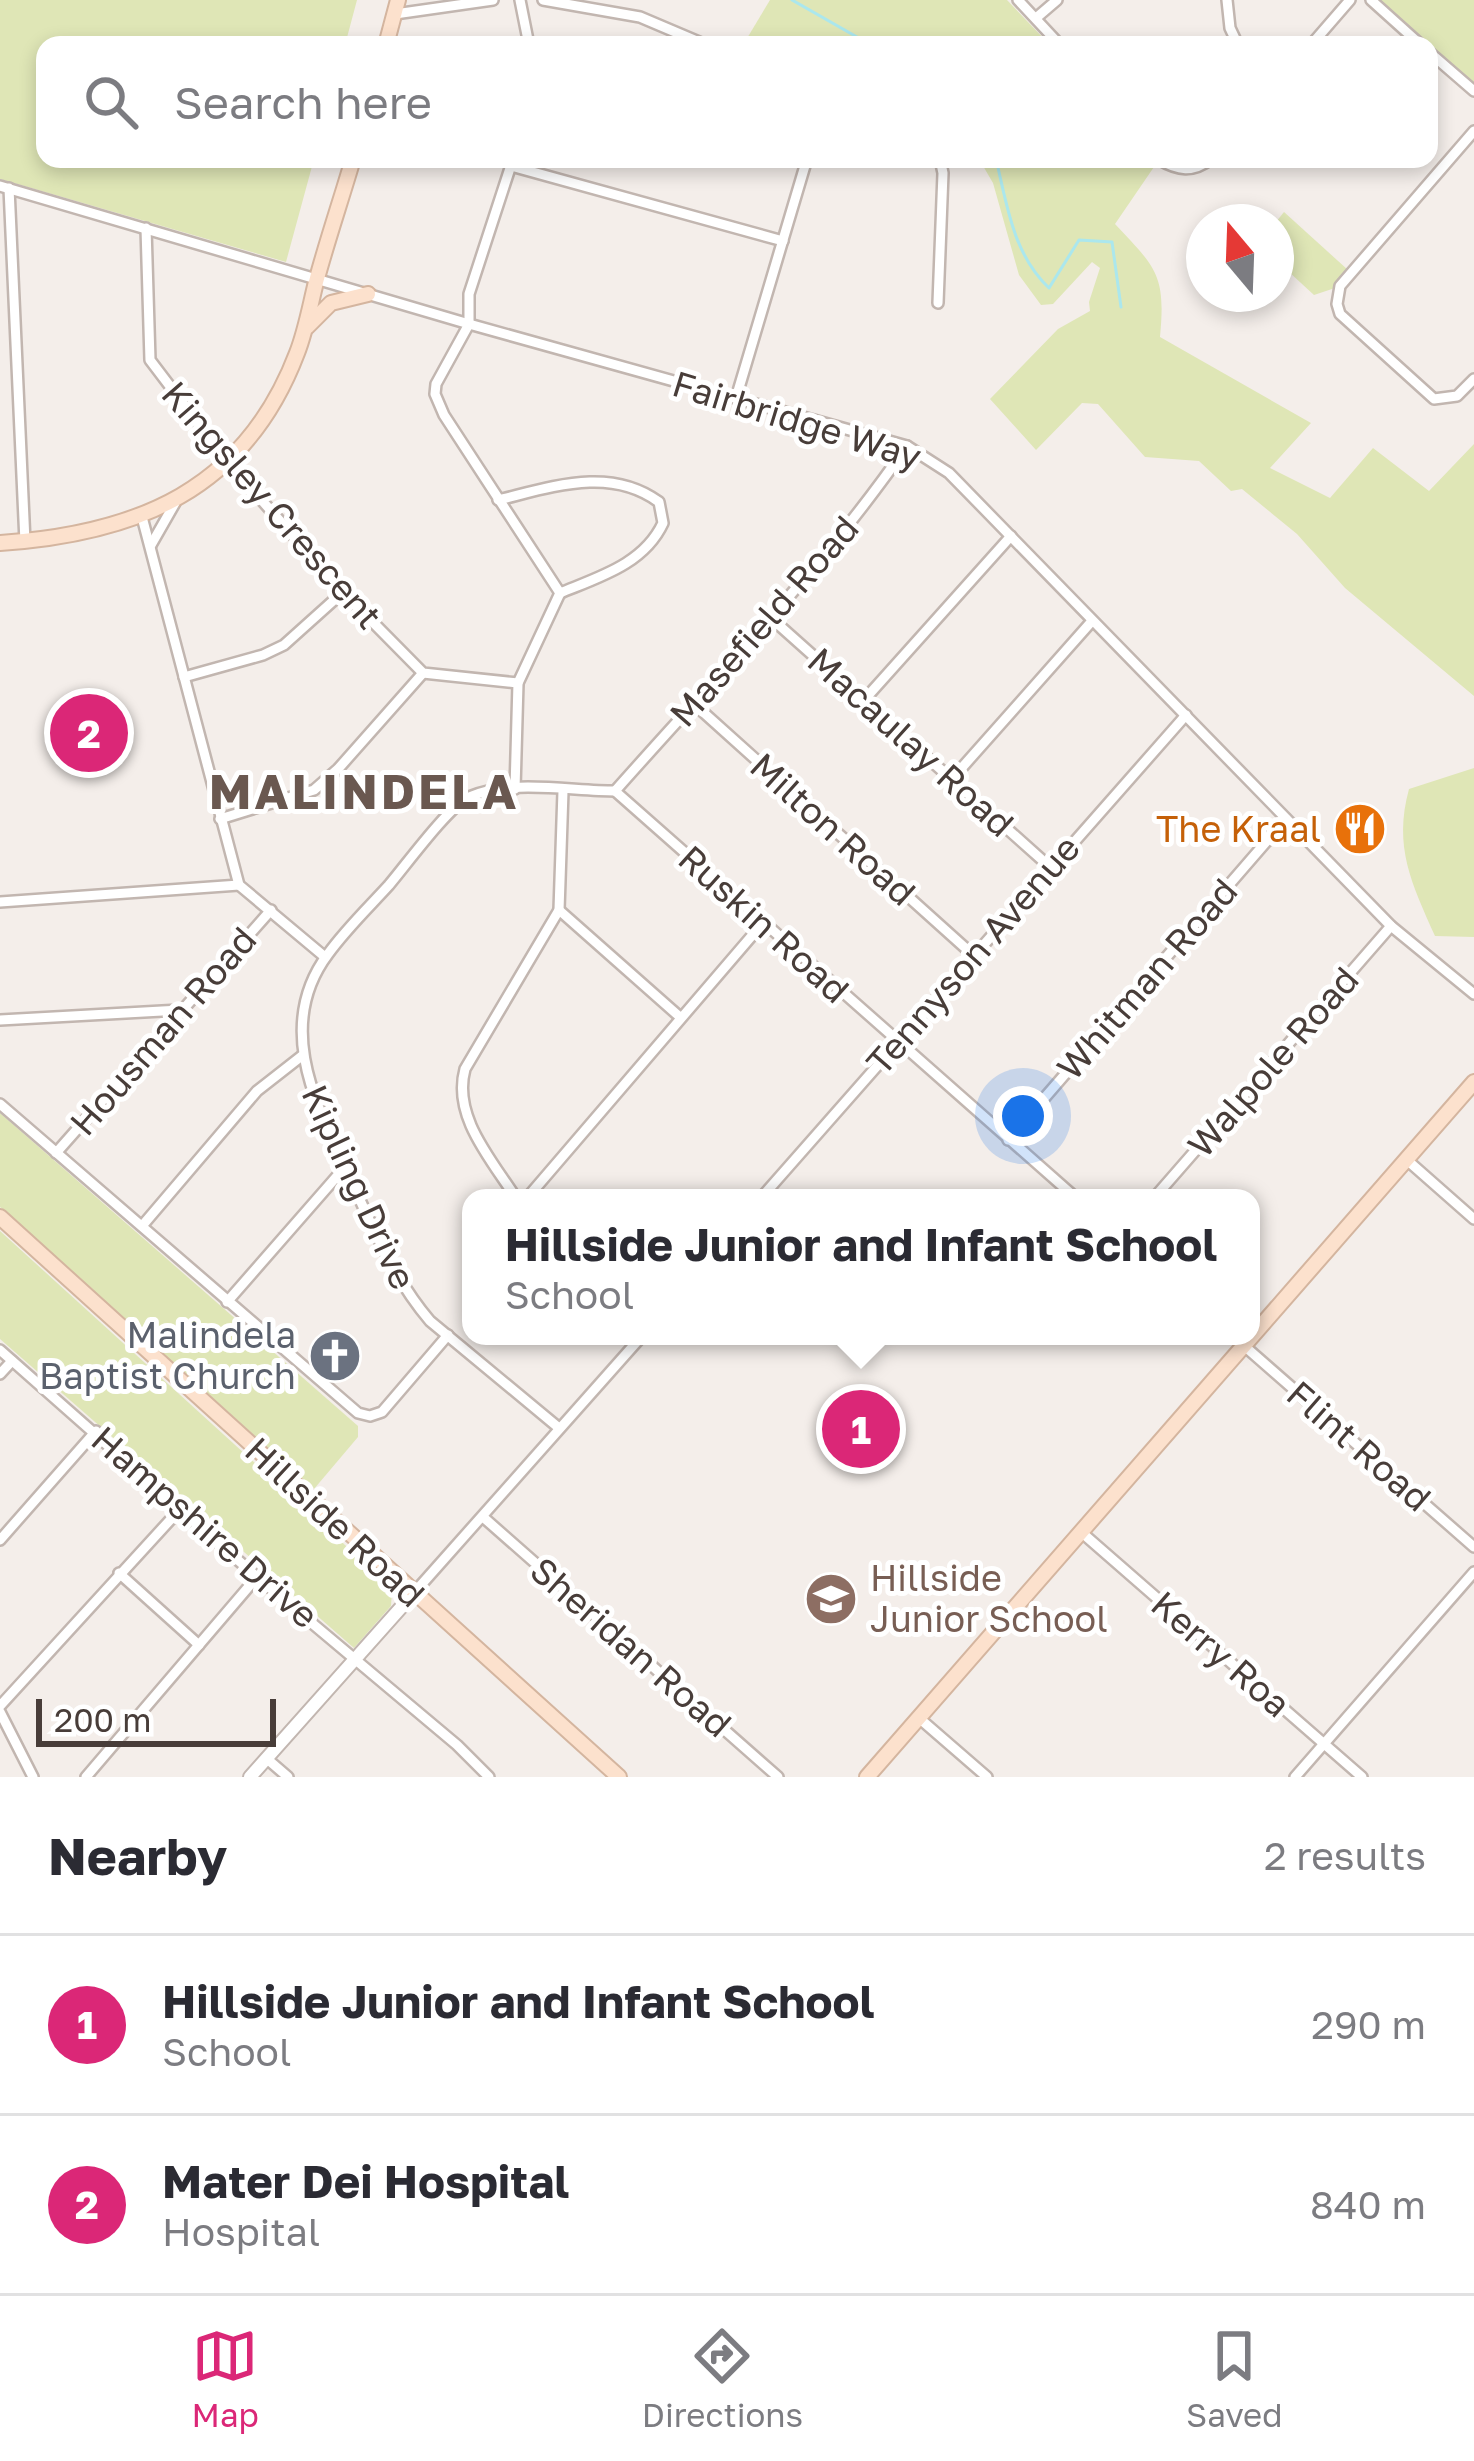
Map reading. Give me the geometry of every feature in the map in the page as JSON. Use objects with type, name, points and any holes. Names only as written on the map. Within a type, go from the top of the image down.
[{"type":"main road","points":[[389,36],[397,7]]},
{"type":"main road","points":[[0,543],[79,534],[142,517],[175,503],[226,460],[266,415],[284,385],[306,328],[350,168]]},
{"type":"main road","points":[[306,328],[331,303],[368,294]]},
{"type":"main road","points":[[1260,1317],[1474,1082]]},
{"type":"main road","name":"Hillside Road","points":[[0,1217],[619,1777]]},
{"type":"main road","points":[[867,1777],[1235,1345]]},
{"type":"street","points":[[397,7],[493,0]]},
{"type":"street","points":[[520,0],[527,36]]},
{"type":"street","points":[[543,0],[640,17],[685,36]]},
{"type":"street","points":[[1018,0],[1052,36]]},
{"type":"street","points":[[1036,17],[1057,0]]},
{"type":"street","points":[[1227,0],[1234,36]]},
{"type":"street","points":[[1319,36],[1350,0]]},
{"type":"street","points":[[1371,0],[1411,36]]},
{"type":"street","points":[[1438,60],[1474,92]]},
{"type":"street","points":[[1474,131],[1340,286],[1337,297],[1340,314],[1434,399],[1457,396],[1474,379]]},
{"type":"street","points":[[510,168],[470,294],[469,324],[435,394],[560,593]]},
{"type":"street","points":[[529,168],[783,241]]},
{"type":"street","points":[[736,398],[804,168]]},
{"type":"street","points":[[938,303],[942,168]]},
{"type":"street","points":[[4,187],[25,542]]},
{"type":"street","name":"Fairbridge Way","points":[[4,187],[907,446],[949,473],[1391,926],[1474,994]]},
{"type":"street","name":"Kingsley Crescent","points":[[146,228],[151,360],[226,460],[423,673]]},
{"type":"street","name":"Masefield Road","points":[[615,790],[771,618],[907,446]]},
{"type":"street","points":[[498,500],[591,479],[649,495],[659,502],[663,523],[639,555],[620,568],[560,593],[518,682],[515,789]]},
{"type":"street","points":[[150,546],[175,503]]},
{"type":"street","points":[[142,517],[238,885],[325,957]]},
{"type":"street","points":[[865,699],[1010,536]]},
{"type":"street","points":[[184,677],[284,645],[344,592]]},
{"type":"street","name":"Macaulay Road","points":[[771,618],[1050,866]]},
{"type":"street","points":[[951,780],[1092,621]]},
{"type":"street","points":[[220,819],[314,790],[423,673],[518,682]]},
{"type":"street","name":"Milton Road","points":[[693,703],[972,954]]},
{"type":"street","name":"Tennyson Avenue","points":[[769,1189],[1186,715]]},
{"type":"street","name":"Kipling Drive","points":[[559,1428],[412,1300],[309,1088],[303,1055],[310,992],[325,957],[458,805],[472,796],[515,789],[615,790]]},
{"type":"street","name":"Ruskin Road","points":[[615,790],[1065,1189]]},
{"type":"street","points":[[510,1189],[470,1124],[460,1088],[465,1069],[559,910],[563,791]]},
{"type":"street","name":"Whitman Road","points":[[1008,1140],[1286,819]]},
{"type":"street","points":[[0,902],[238,885]]},
{"type":"street","name":"Housman Road","points":[[56,1153],[271,910]]},
{"type":"street","points":[[559,910],[680,1016]]},
{"type":"street","points":[[534,1189],[762,924]]},
{"type":"street","name":"Walpole Road","points":[[1162,1189],[1391,926]]},
{"type":"street","points":[[0,1020],[181,1010]]},
{"type":"street","points":[[142,1226],[257,1091],[303,1055]]},
{"type":"street","points":[[0,1104],[358,1413],[370,1416],[392,1402],[448,1335]]},
{"type":"street","points":[[1407,1160],[1474,1219]]},
{"type":"street","points":[[227,1302],[345,1168]]},
{"type":"street","points":[[250,1777],[633,1345]]},
{"type":"street","name":"Flint Road","points":[[1243,1345],[1474,1547]]},
{"type":"street","name":"Hampshire Drive","points":[[0,1350],[489,1777]]},
{"type":"street","points":[[0,1375],[12,1360]]},
{"type":"street","points":[[0,1540],[96,1431]]},
{"type":"street","points":[[33,1777],[0,1709],[182,1507]]},
{"type":"street","name":"Sheridan Road","points":[[483,1517],[778,1777]]},
{"type":"street","name":"Kerry Roa","points":[[1080,1531],[1362,1777]]},
{"type":"street","points":[[1295,1777],[1474,1572]]},
{"type":"street","points":[[119,1573],[199,1645]]},
{"type":"street","points":[[86,1777],[257,1577]]},
{"type":"street","points":[[919,1718],[987,1777]]},
{"type":"street","points":[[266,1758],[288,1777]]},
{"type":"green space","points":[[0,0],[357,0],[347,36],[36,36],[36,168],[312,168],[286,262],[0,179]]},
{"type":"green space","points":[[770,0],[1007,0],[1041,36],[748,36]]},
{"type":"green space","points":[[1374,0],[1474,0],[1474,90],[1438,58],[1438,36],[1414,36]]},
{"type":"green space","points":[[984,168],[1153,168],[1115,224],[1155,273],[1161,299],[1160,337],[1311,423],[1270,468],[1330,498],[1373,448],[1429,491],[1474,444],[1474,696],[1345,588],[1297,534],[1242,489],[1231,491],[1199,461],[1145,457],[1098,404],[1082,403],[1036,450],[990,399],[1058,329],[1090,311],[1100,268],[1092,262],[1053,304],[1041,305],[1019,275],[993,183]]},
{"type":"green space","points":[[1294,221],[1348,270],[1335,288],[1314,295],[1294,277]]},
{"type":"green space","points":[[1474,768],[1474,937],[1435,936],[1407,865],[1403,829],[1409,789]]},
{"type":"green space","points":[[0,1113],[358,1426],[358,1437],[314,1489],[0,1207]]},
{"type":"green space","points":[[0,1231],[392,1591],[391,1606],[354,1648],[0,1339]]},
{"type":"waterway","points":[[792,0],[855,36]]},
{"type":"waterway","points":[[998,168],[1013,228],[1037,275],[1049,288],[1079,240],[1112,242],[1121,307]]},
{"type":"place","name":"Mater Dei Hospital","points":[[89,733]]},
{"type":"place","name":"The Kraal","points":[[1360,829]]},
{"type":"place","name":"Malindela Baptist Church","points":[[335,1356]]},
{"type":"place","name":"Hillside Junior and Infant School","points":[[861,1429]]},
{"type":"place","name":"Hillside Junior School","points":[[831,1599]]},
{"type":"district","name":"MALINDELA","points":[[364,792]]}]
